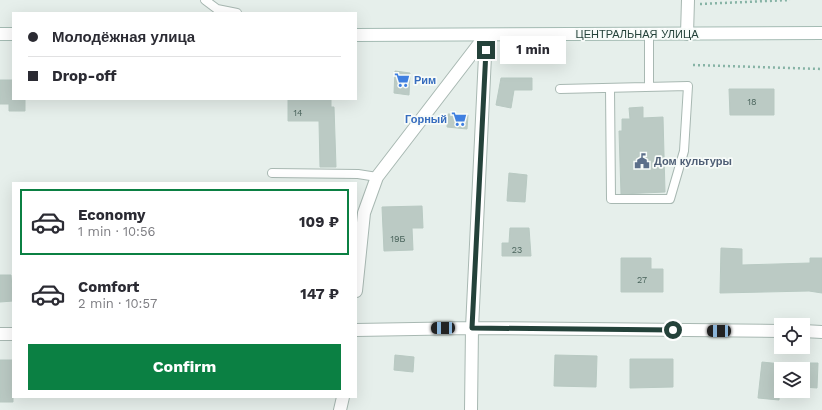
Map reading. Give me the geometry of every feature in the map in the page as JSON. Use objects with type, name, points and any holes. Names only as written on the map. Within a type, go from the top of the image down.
[{"type":"street","points":[[687,34],[688,2]]},
{"type":"street","name":"ЦЕНТРАЛЬНАЯ УЛИЦА","points":[[357,35],[822,33]]},
{"type":"street","points":[[0,34],[12,34]]},
{"type":"street","points":[[357,281],[364,213],[377,177],[486,35]]},
{"type":"street","points":[[471,410],[472,328],[486,35]]},
{"type":"street","points":[[357,330],[472,328],[774,331]]},
{"type":"street","points":[[810,332],[822,332]]},
{"type":"street","points":[[0,334],[12,334]]},
{"type":"street","points":[[340,410],[343,398]]},
{"type":"lane","points":[[205,0],[217,9],[232,12]]},
{"type":"lane","points":[[649,34],[649,87]]},
{"type":"lane","points":[[560,89],[688,86],[684,150],[670,199],[611,199],[610,88]]},
{"type":"lane","points":[[272,173],[358,174],[377,177]]},
{"type":"path","points":[[688,2],[790,0]]},
{"type":"path","points":[[693,65],[822,69]]},
{"type":"building","points":[[395,71],[410,73],[409,95],[394,93]]},
{"type":"building","points":[[501,78],[532,78],[532,90],[514,90],[511,108],[496,105]]},
{"type":"building","points":[[0,80],[12,80],[12,100],[25,100],[25,111],[9,111],[9,104],[0,104]]},
{"type":"building","points":[[729,89],[774,89],[774,115],[730,115]]},
{"type":"building","points":[[288,100],[331,100],[331,107],[334,107],[336,167],[320,167],[319,121],[288,121]]},
{"type":"building","name":"Дом культуры","points":[[643,107],[643,118],[663,117],[665,192],[621,194],[619,131],[622,131],[622,119],[630,119],[629,108]]},
{"type":"building","points":[[448,114],[468,115],[467,129],[447,127]]},
{"type":"building","points":[[509,173],[527,175],[525,202],[507,201]]},
{"type":"building","points":[[422,206],[423,228],[412,228],[413,250],[384,251],[382,207]]},
{"type":"building","points":[[510,228],[529,228],[531,256],[502,256],[502,243],[509,243]]},
{"type":"building","points":[[721,248],[742,249],[742,265],[810,263],[810,258],[822,258],[822,293],[809,291],[720,293]]},
{"type":"building","points":[[621,258],[651,258],[651,269],[663,269],[663,292],[621,292]]},
{"type":"building","points":[[0,275],[11,275],[12,301],[0,302]]},
{"type":"building","points":[[395,355],[414,357],[413,372],[394,370]]},
{"type":"building","points":[[555,355],[597,356],[596,387],[554,386]]},
{"type":"building","points":[[630,359],[673,359],[673,387],[630,388]]},
{"type":"building","points":[[0,360],[12,360],[13,402],[0,402]]},
{"type":"building","points":[[762,362],[774,363],[774,398],[779,398],[779,400],[758,398]]},
{"type":"building","points":[[810,363],[818,363],[817,388],[810,388]]},
{"type":"place","name":"Рим","points":[[402,80]]},
{"type":"place","name":"Горный","points":[[459,119]]},
{"type":"place","name":"Дом культуры","points":[[642,161]]},
{"type":"route","points":[[486,50],[472,328],[673,330]]}]
